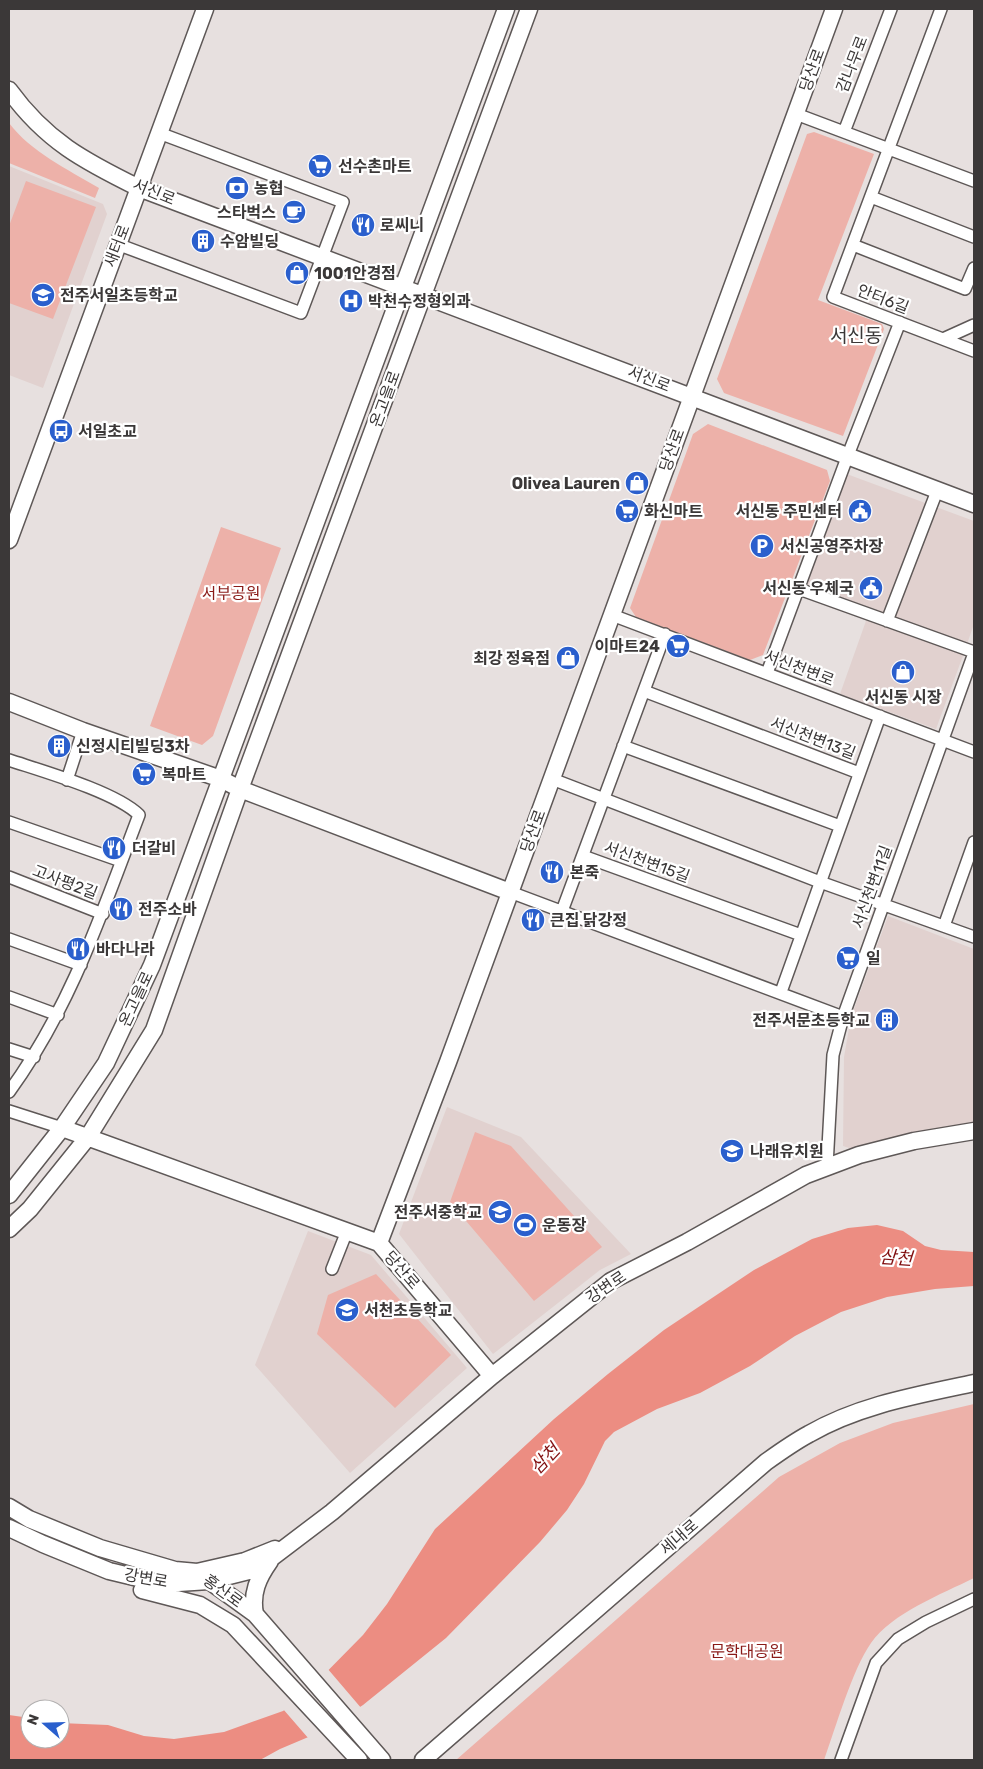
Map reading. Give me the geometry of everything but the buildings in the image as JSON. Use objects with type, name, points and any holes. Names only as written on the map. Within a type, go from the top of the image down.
[{"type":"street","name":"새터로","points":[[9,540],[205,9]]},
{"type":"street","name":"온고을로","points":[[9,1195],[62,1128],[106,1063],[152,965],[506,9]]},
{"type":"street","name":"온고을로","points":[[9,1229],[30,1208],[88,1137],[154,1030],[240,789],[529,9]]},
{"type":"street","name":"당산로","points":[[492,1376],[380,1243],[834,9]]},
{"type":"street","name":"감나무로","points":[[844,132],[891,9]]},
{"type":"street","name":"안터6길","points":[[941,9],[833,297],[974,351]]},
{"type":"street","name":"서신로","points":[[9,90],[34,122],[58,143],[85,162],[139,188],[692,395],[974,504]]},
{"type":"street","points":[[796,114],[974,181]]},
{"type":"street","points":[[117,244],[301,313],[343,202],[159,133]]},
{"type":"street","points":[[871,197],[974,236]]},
{"type":"street","points":[[853,245],[965,289],[974,268]]},
{"type":"street","points":[[767,673],[900,322]]},
{"type":"street","points":[[943,339],[974,325]]},
{"type":"street","points":[[888,621],[937,491]]},
{"type":"street","points":[[799,589],[974,653]]},
{"type":"street","name":"서신천변로","points":[[612,614],[974,752]]},
{"type":"street","name":"서신천변15길","points":[[562,911],[665,634]]},
{"type":"street","name":"서신천변11길","points":[[827,1166],[833,1055],[843,1017],[974,653]]},
{"type":"street","name":"서신천변13길","points":[[644,691],[859,773]]},
{"type":"street","points":[[9,702],[84,731],[221,779],[240,789],[843,1017]]},
{"type":"street","name":"서신천변13길","points":[[781,992],[880,716]]},
{"type":"street","points":[[9,760],[67,780],[84,731]]},
{"type":"street","points":[[624,746],[840,826]]},
{"type":"street","points":[[552,779],[820,882],[974,937]]},
{"type":"street","name":"고사평2길","points":[[9,1092],[34,1057],[58,1015],[103,914],[139,815],[130,806],[67,780]]},
{"type":"street","points":[[9,822],[121,861]]},
{"type":"street","points":[[944,926],[969,874],[974,842]]},
{"type":"street","name":"서신천변15길","points":[[583,856],[801,935]]},
{"type":"street","name":"고사평2길","points":[[12,878],[103,914]]},
{"type":"street","points":[[9,939],[81,965]]},
{"type":"street","points":[[9,997],[58,1015]]},
{"type":"street","points":[[9,1049],[34,1057]]},
{"type":"street","points":[[9,1110],[380,1243]]},
{"type":"street","name":"강변로","points":[[109,1571],[163,1584],[203,1576],[257,1569],[294,1542],[492,1376],[611,1281],[687,1242],[769,1194],[827,1166],[914,1141],[974,1131]]},
{"type":"street","points":[[332,1269],[347,1231]]},
{"type":"street","name":"세내로","points":[[423,1760],[438,1753],[766,1462],[809,1434],[856,1412],[902,1398],[974,1383]]},
{"type":"street","name":"홍산로","points":[[9,1507],[29,1519],[100,1548],[175,1570],[203,1576],[255,1614],[382,1760]]},
{"type":"street","name":"홍산로","points":[[9,1528],[109,1571],[110,1579],[200,1605],[234,1625],[359,1760]]},
{"type":"street","name":"강변로","points":[[203,1576],[294,1542]]},
{"type":"street","points":[[255,1614],[253,1602],[256,1585],[271,1559]]},
{"type":"street","points":[[841,1760],[876,1664],[898,1639],[926,1622],[974,1599]]},
{"type":"shaded area","name":"전주서일초등학교","points":[[9,166],[103,204],[107,214],[43,388],[9,375]]},
{"type":"shaded area","points":[[844,473],[974,521],[974,624],[967,644],[806,584]]},
{"type":"shaded area","points":[[867,618],[964,653],[936,729],[840,694]]},
{"type":"shaded area","points":[[888,916],[974,949],[974,1121],[973,1124],[855,1150],[843,1146],[844,1057],[851,1017]]},
{"type":"shaded area","name":"전주서중학교","points":[[447,1107],[521,1137],[631,1254],[600,1270],[493,1354],[399,1234]]},
{"type":"shaded area","name":"서천초등학교","points":[[308,1231],[371,1255],[467,1368],[350,1473],[255,1365]]},
{"type":"green space","points":[[9,123],[28,143],[39,151],[62,167],[99,188],[95,198],[9,163]]},
{"type":"green space","points":[[814,132],[874,154],[818,300],[882,324],[884,329],[843,436],[724,393],[717,379],[807,134]]},
{"type":"green space","points":[[26,181],[96,207],[53,319],[9,303],[9,226]]},
{"type":"green space","points":[[708,424],[827,470],[830,481],[763,655],[750,660],[636,617],[630,608],[693,434]]},
{"type":"green space","name":"서부공원","points":[[221,527],[281,548],[213,736],[202,745],[150,726]]},
{"type":"green space","name":"운동장","points":[[475,1132],[511,1146],[602,1247],[534,1301],[450,1202]]},
{"type":"green space","points":[[376,1274],[451,1355],[395,1408],[317,1334],[328,1295]]},
{"type":"green space","name":"문학대공원","points":[[974,1404],[974,1578],[904,1613],[880,1632],[871,1643],[857,1668],[824,1760],[456,1760],[779,1477],[840,1443],[893,1423]]},
{"type":"water","name":"삼천","points":[[877,1225],[903,1231],[925,1246],[941,1250],[974,1252],[974,1286],[935,1289],[887,1297],[841,1312],[795,1336],[750,1366],[700,1393],[657,1409],[614,1432],[605,1441],[584,1484],[567,1510],[540,1542],[446,1638],[363,1705],[325,1730],[280,1749],[260,1760],[9,1760],[9,1715],[20,1717],[20,1749],[70,1749],[70,1723],[108,1725],[144,1736],[174,1739],[224,1732],[283,1711],[299,1700],[363,1635],[387,1604],[435,1529],[554,1419],[664,1330],[754,1270],[812,1239],[848,1228]]},
{"type":"pier","points":[[327,1668],[362,1709],[326,1732],[309,1739],[283,1709]]},
{"type":"place","name":"선수촌마트","points":[[320,166]]},
{"type":"place","name":"농협","points":[[237,188]]},
{"type":"place","name":"스타벅스","points":[[294,212]]},
{"type":"place","name":"로씨니","points":[[363,225]]},
{"type":"place","name":"수암빌딩","points":[[203,241]]},
{"type":"place","name":"1001안경점","points":[[297,273]]},
{"type":"place","name":"전주서일초등학교","points":[[43,295]]},
{"type":"place","name":"박천수정형외과","points":[[351,301]]},
{"type":"place","name":"서일초교","points":[[61,431]]},
{"type":"place","name":"Olivea Lauren","points":[[637,483]]},
{"type":"place","name":"화신마트","points":[[627,511]]},
{"type":"place","name":"서신동 주민센터","points":[[860,511]]},
{"type":"place","name":"서신공영주차장","points":[[762,546]]},
{"type":"place","name":"서신동 우체국","points":[[871,588]]},
{"type":"place","name":"이마트24","points":[[678,646]]},
{"type":"place","name":"최강 정육점","points":[[568,658]]},
{"type":"place","name":"서신동 시장","points":[[903,672]]},
{"type":"place","name":"신정시티빌딩3차","points":[[59,746]]},
{"type":"place","name":"복마트","points":[[144,774]]},
{"type":"place","name":"더갈비","points":[[114,848]]},
{"type":"place","name":"본죽","points":[[552,872]]},
{"type":"place","name":"전주소바","points":[[121,909]]},
{"type":"place","name":"큰집 닭강정","points":[[533,920]]},
{"type":"place","name":"바다나라","points":[[78,949]]},
{"type":"place","name":"일","points":[[848,958]]},
{"type":"place","name":"전주서문초등학교","points":[[887,1020]]},
{"type":"place","name":"나래유치원","points":[[732,1151]]},
{"type":"place","name":"전주서중학교","points":[[500,1212]]},
{"type":"place","name":"운동장","points":[[525,1225]]},
{"type":"place","name":"서천초등학교","points":[[347,1310]]},
{"type":"district","name":"서신동","points":[[856,335]]}]
